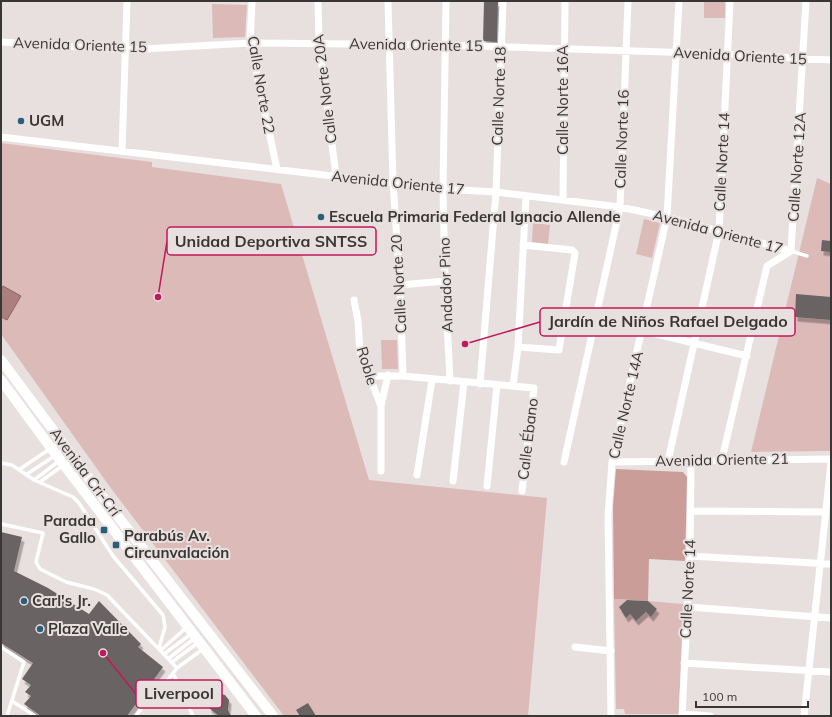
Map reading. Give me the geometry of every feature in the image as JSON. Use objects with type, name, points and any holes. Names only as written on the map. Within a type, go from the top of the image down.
[{"type":"main road","name":"Avenida Cri-Crí","points":[[1,360],[102,496],[273,716]]},
{"type":"main road","name":"Avenida Cri-Crí","points":[[1,380],[4,390],[78,482],[195,638],[256,716]]},
{"type":"main road","points":[[78,482],[79,478],[82,478],[97,496],[102,496]]},
{"type":"street","points":[[122,150],[127,1]]},
{"type":"street","name":"Calle Norte 22","points":[[252,1],[250,43],[277,169]]},
{"type":"street","name":"Calle Norte 20A","points":[[318,1],[319,43],[336,176]]},
{"type":"street","name":"Calle Norte 20","points":[[388,1],[393,182],[400,285],[403,376]]},
{"type":"street","name":"Andador Pino","points":[[446,1],[443,189],[445,281],[450,381]]},
{"type":"street","name":"Calle Norte 18","points":[[480,384],[496,192],[503,1]]},
{"type":"street","name":"Calle Norte 16A","points":[[562,200],[563,50],[565,1]]},
{"type":"street","name":"Calle Norte 16","points":[[564,462],[620,207],[628,1]]},
{"type":"street","name":"Calle Norte 14A","points":[[612,716],[608,516],[612,462],[667,217],[679,1]]},
{"type":"street","name":"Calle Norte 14","points":[[668,461],[719,231],[730,1]]},
{"type":"street","name":"Calle Norte 12A","points":[[792,251],[806,1]]},
{"type":"street","name":"Avenida Oriente 15","points":[[1,42],[126,50],[250,43],[445,45],[563,50],[728,54],[831,60]]},
{"type":"street","name":"Avenida Oriente 17","points":[[1,137],[122,150],[443,189],[496,192],[620,207],[667,217],[792,251]]},
{"type":"street","points":[[369,376],[403,376],[432,380],[513,386],[518,347],[526,196]]},
{"type":"street","points":[[518,347],[559,350],[574,251],[523,245]]},
{"type":"street","points":[[722,459],[767,266],[792,251]]},
{"type":"street","points":[[400,285],[445,281]]},
{"type":"street","name":"Roble","points":[[354,300],[358,321],[360,352],[381,406]]},
{"type":"street","points":[[595,319],[695,342],[747,356]]},
{"type":"street","points":[[381,471],[381,406],[388,375]]},
{"type":"street","points":[[417,475],[432,380]]},
{"type":"street","points":[[453,481],[464,382]]},
{"type":"street","points":[[487,486],[497,385]]},
{"type":"street","name":"Calle Ébano","points":[[513,386],[534,388],[522,491]]},
{"type":"street","name":"Avenida Oriente 21","points":[[612,462],[722,459],[831,459]]},
{"type":"street","name":"Calle Norte 14","points":[[682,715],[690,556],[691,461]]},
{"type":"street","points":[[804,716],[810,670],[824,512],[831,463]]},
{"type":"street","points":[[691,511],[824,512]]},
{"type":"street","points":[[690,556],[831,564]]},
{"type":"street","points":[[688,607],[831,618]]},
{"type":"street","points":[[575,647],[611,651]]},
{"type":"street","points":[[684,662],[831,672]]},
{"type":"street","points":[[682,715],[710,716]]},
{"type":"lane","points":[[792,251],[807,256]]},
{"type":"lane","points":[[40,482],[58,457],[63,444]]},
{"type":"lane","points":[[34,480],[58,457],[63,444]]},
{"type":"lane","points":[[27,474],[58,457]]},
{"type":"lane","points":[[20,469],[58,457],[73,458]]},
{"type":"lane","points":[[1,463],[12,465],[20,469],[34,480],[68,494],[78,503],[113,556],[162,615],[165,627],[160,649]]},
{"type":"lane","points":[[1,524],[44,533],[36,562],[40,569],[66,582],[102,591],[169,658],[177,668]]},
{"type":"lane","points":[[160,649],[195,638]]},
{"type":"lane","points":[[164,654],[195,638]]},
{"type":"lane","points":[[169,658],[195,638]]},
{"type":"lane","points":[[172,662],[195,638]]},
{"type":"lane","points":[[136,716],[156,686],[167,681],[177,668],[195,638]]},
{"type":"lane","points":[[1,647],[24,662],[7,716]]},
{"type":"lane","points":[[173,673],[193,716]]},
{"type":"lane","points":[[12,701],[35,716]]},
{"type":"shaded area","points":[[704,1],[725,1],[725,18],[704,18]]},
{"type":"shaded area","points":[[212,4],[247,5],[245,37],[213,38]]},
{"type":"shaded area","points":[[1,143],[152,162],[152,167],[281,184],[369,480],[547,498],[528,716],[284,716],[110,487],[1,334]]},
{"type":"shaded area","points":[[817,178],[831,184],[831,451],[751,452]]},
{"type":"shaded area","points":[[644,219],[660,223],[652,258],[636,254]]},
{"type":"shaded area","points":[[533,223],[550,225],[548,244],[532,242]]},
{"type":"shaded area","points":[[3,286],[21,296],[7,320],[1,317],[1,290]]},
{"type":"shaded area","points":[[381,340],[397,340],[398,369],[382,369]]},
{"type":"shaded area","points":[[616,469],[683,472],[687,477],[685,561],[649,559],[648,601],[614,599],[613,506]]},
{"type":"shaded area","points":[[614,599],[627,600],[619,607],[626,617],[630,614],[636,621],[646,612],[650,616],[657,609],[648,601],[683,604],[679,714],[625,714],[624,709],[616,709]]},
{"type":"building","points":[[484,2],[498,2],[497,42],[483,41]]},
{"type":"building","points":[[822,240],[831,241],[831,252],[821,251]]},
{"type":"building","points":[[796,294],[831,297],[831,320],[795,317]]},
{"type":"building","points":[[1,532],[22,537],[14,571],[48,588],[89,614],[99,601],[141,644],[138,647],[163,667],[127,716],[41,716],[24,704],[31,696],[25,692],[31,685],[22,679],[33,663],[1,643]]},
{"type":"building","points":[[627,600],[648,601],[657,609],[651,617],[646,612],[636,621],[630,614],[626,618],[619,607]]},
{"type":"building","points":[[218,693],[225,695],[229,700],[228,710],[231,716],[219,716],[209,708],[210,698]]},
{"type":"building","points":[[308,703],[316,716],[300,716],[296,710]]},
{"type":"place","name":"UGM","points":[[21,121]]},
{"type":"place","name":"Escuela Primaria Federal Ignacio Allende","points":[[321,217]]},
{"type":"place","name":"Unidad Deportiva SNTSS","points":[[158,297]]},
{"type":"place","name":"Jardín de Niños Rafael Delgado","points":[[465,344]]},
{"type":"place","name":"Parada Gallo","points":[[104,530]]},
{"type":"place","name":"Parabús Av. Circunvalación","points":[[116,545]]},
{"type":"place","name":"Carl's Jr.","points":[[24,601]]},
{"type":"place","name":"Plaza Valle","points":[[40,629]]},
{"type":"place","name":"Liverpool","points":[[103,653]]}]
